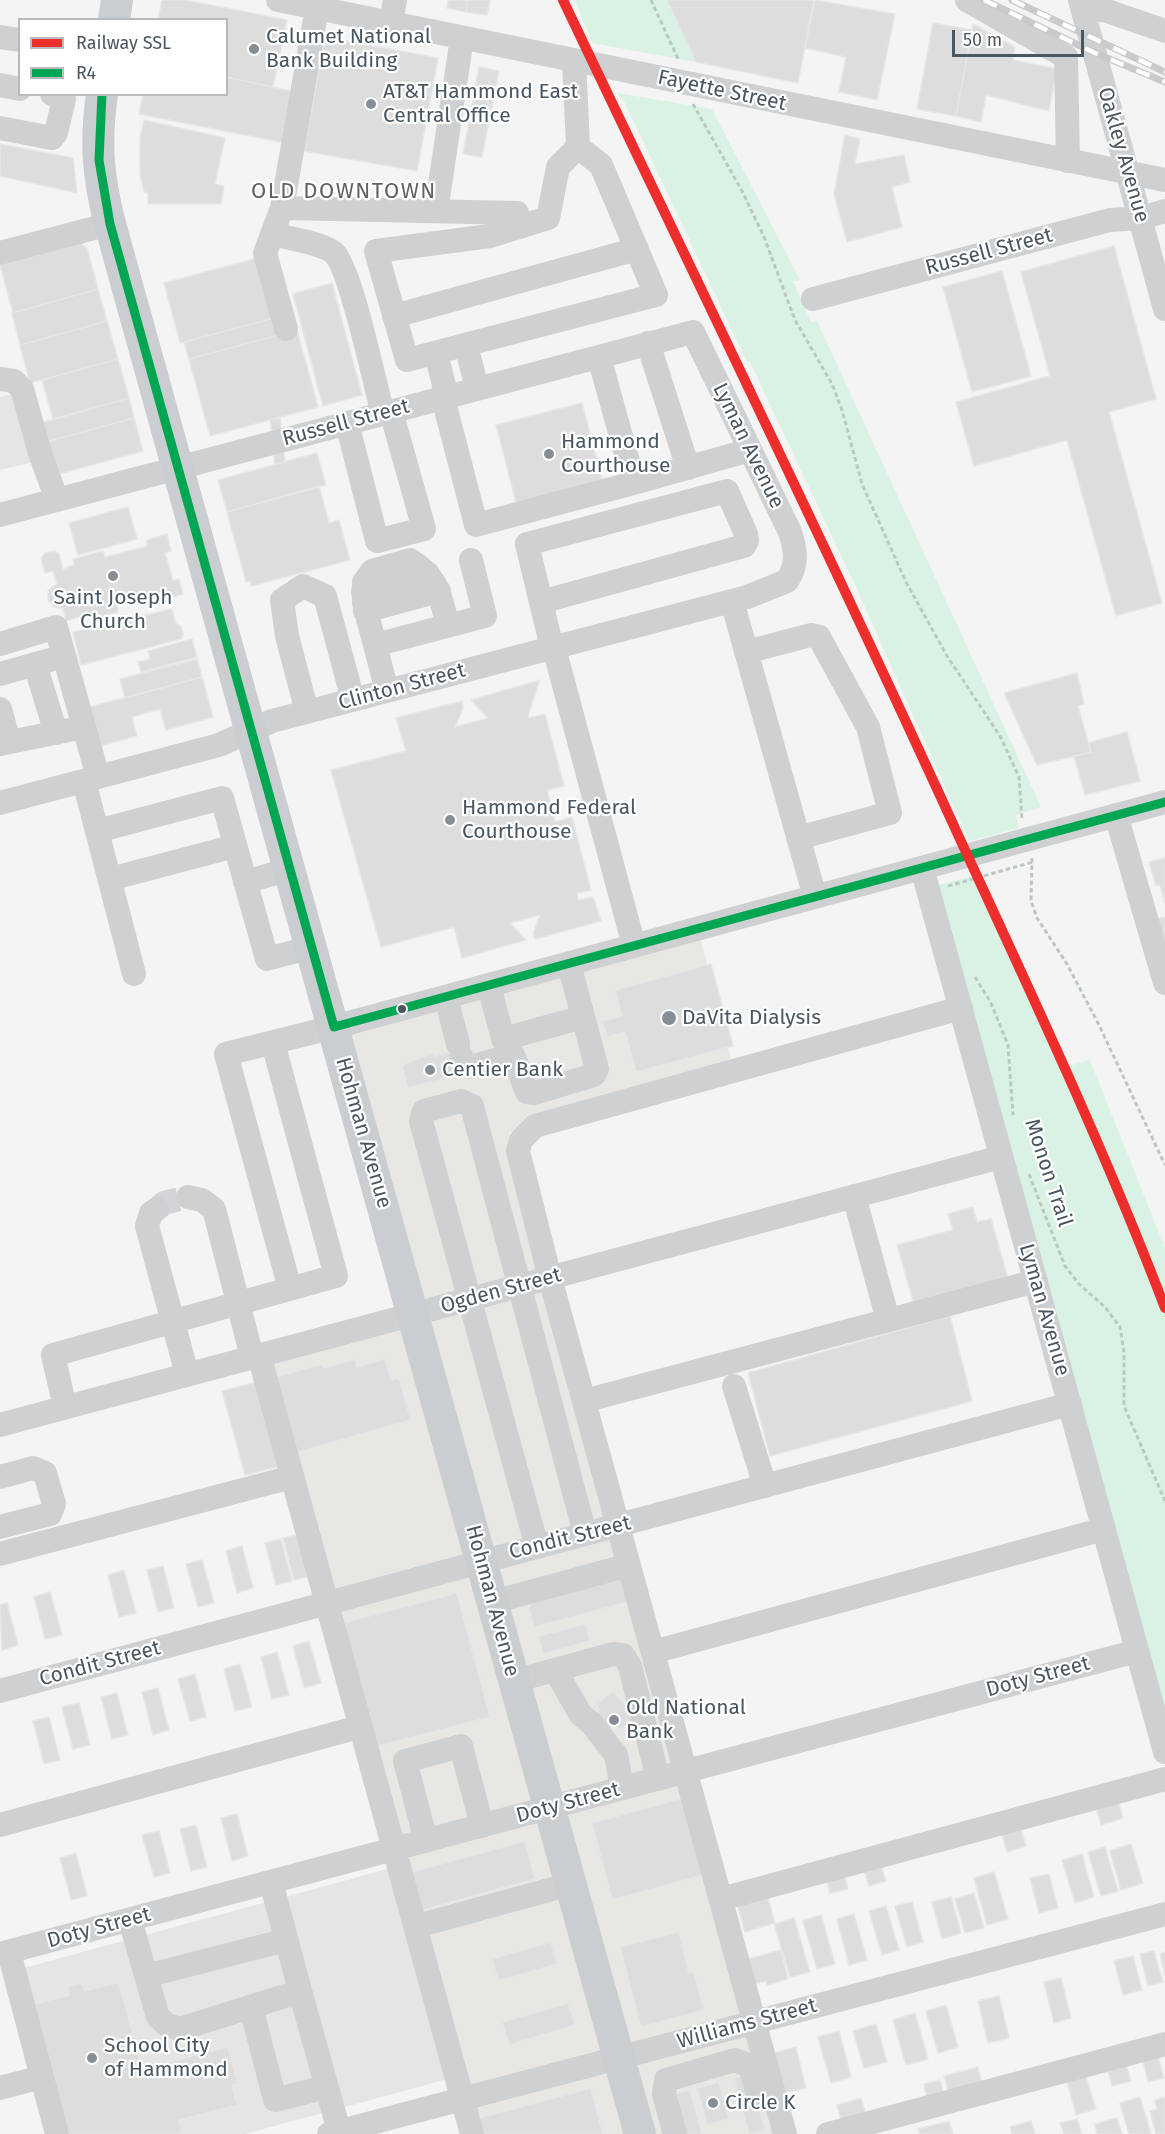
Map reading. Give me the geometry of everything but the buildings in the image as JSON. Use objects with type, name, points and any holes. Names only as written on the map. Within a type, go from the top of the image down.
[{"type":"main road","points":[[114,18],[117,0]]},
{"type":"main road","name":"Hohman Avenue","points":[[102,96],[96,134],[98,167],[110,224],[637,2125]]},
{"type":"street","name":"Fayette Street","points":[[278,0],[317,8],[393,12],[462,38],[1165,180]]},
{"type":"street","points":[[967,0],[1066,57],[1100,71]]},
{"type":"street","points":[[1081,5],[1104,10],[1165,31]]},
{"type":"street","name":"Oakley Avenue","points":[[1081,5],[1165,309]]},
{"type":"street","points":[[285,328],[265,253],[282,208],[317,8]]},
{"type":"street","points":[[0,37],[18,40]]},
{"type":"street","points":[[436,212],[462,38]]},
{"type":"street","points":[[1066,57],[1068,161]]},
{"type":"street","points":[[574,60],[578,147],[558,167],[548,218],[490,236],[376,251],[407,360],[656,295],[601,165],[578,147]]},
{"type":"street","points":[[0,85],[18,89]]},
{"type":"street","points":[[0,128],[52,138],[56,133],[64,99],[57,96]]},
{"type":"street","points":[[1068,105],[1107,99]]},
{"type":"street","points":[[282,208],[517,213]]},
{"type":"street","name":"Russell Street","points":[[813,299],[1110,220],[1141,218],[1165,211]]},
{"type":"street","points":[[0,253],[110,224]]},
{"type":"street","points":[[272,234],[326,248],[335,254],[348,278],[424,529],[377,541],[347,423]]},
{"type":"street","points":[[394,316],[637,249]]},
{"type":"street","name":"Russell Street","points":[[0,515],[693,332]]},
{"type":"street","name":"Lyman Avenue","points":[[693,332],[790,532],[795,549],[795,563]]},
{"type":"street","points":[[648,343],[688,468]]},
{"type":"street","points":[[466,345],[477,388]]},
{"type":"street","points":[[436,353],[476,525],[750,450]]},
{"type":"street","points":[[599,357],[634,483]]},
{"type":"street","points":[[0,379],[14,381],[22,389],[40,453],[57,500]]},
{"type":"street","points":[[541,602],[744,546],[747,541],[746,534],[728,491],[526,544],[541,602],[553,648],[634,946]]},
{"type":"street","points":[[387,691],[364,597],[372,571],[410,560],[431,579],[448,626]]},
{"type":"street","points":[[375,645],[485,616],[471,560]]},
{"type":"street","name":"Clinton Street","points":[[0,803],[219,745],[272,721],[732,601],[777,587],[787,581],[795,563]]},
{"type":"street","points":[[364,597],[431,579]]},
{"type":"street","points":[[307,712],[287,636],[282,600],[303,586],[325,596],[353,700]]},
{"type":"street","points":[[732,601],[815,897]]},
{"type":"street","points":[[0,644],[56,627],[84,727],[97,831],[134,974]]},
{"type":"street","points":[[746,652],[811,635],[819,637],[868,727],[890,813],[798,838]]},
{"type":"street","points":[[387,691],[402,638]]},
{"type":"street","points":[[0,674],[64,656]]},
{"type":"street","points":[[35,664],[56,733]]},
{"type":"street","points":[[0,710],[4,743],[84,727]]},
{"type":"street","points":[[97,831],[222,798],[267,959],[312,947]]},
{"type":"street","points":[[290,1289],[226,1054],[334,1028],[1165,802]]},
{"type":"street","points":[[1116,815],[1165,983]]},
{"type":"street","points":[[110,879],[235,846]]},
{"type":"street","name":"Lyman Avenue","points":[[922,868],[1165,1752]]},
{"type":"street","points":[[245,882],[290,869]]},
{"type":"street","points":[[489,986],[508,1047],[526,1092],[534,1093],[594,1075],[597,1069],[568,964]]},
{"type":"street","points":[[446,997],[464,1065],[470,1067],[508,1047],[583,1017]]},
{"type":"street","points":[[785,2134],[550,1278],[518,1151],[521,1140],[535,1126],[961,1008]]},
{"type":"street","points":[[65,1407],[53,1355],[336,1276],[273,1043]]},
{"type":"street","points":[[537,1547],[421,1121],[424,1111],[461,1101],[472,1106],[585,1534]]},
{"type":"street","name":"Ogden Street","points":[[0,1425],[1001,1157]]},
{"type":"street","points":[[854,1196],[888,1320]]},
{"type":"street","points":[[188,1197],[202,1200],[214,1209],[238,1304],[292,1477],[472,2134]]},
{"type":"street","points":[[157,1209],[151,1213],[147,1226],[187,1374]]},
{"type":"street","points":[[584,1401],[1036,1281]]},
{"type":"street","points":[[734,1386],[765,1486]]},
{"type":"street","name":"Condit Street","points":[[0,1691],[1070,1404]]},
{"type":"street","points":[[0,1477],[33,1468],[45,1473],[54,1504],[50,1514],[0,1527]]},
{"type":"street","points":[[0,1554],[292,1477]]},
{"type":"street","points":[[653,1652],[1104,1529]]},
{"type":"street","points":[[493,1602],[629,1565]]},
{"type":"street","name":"Doty Street","points":[[4,1953],[1137,1651]]},
{"type":"street","points":[[514,1681],[613,1654],[623,1656],[630,1666],[658,1779]]},
{"type":"street","points":[[555,1670],[582,1715],[616,1755],[622,1788]]},
{"type":"street","points":[[0,1825],[359,1727]]},
{"type":"street","points":[[426,1841],[405,1761],[461,1746],[482,1826]]},
{"type":"street","points":[[721,1899],[1165,1779]]},
{"type":"street","points":[[271,1882],[326,2087],[334,2133]]},
{"type":"street","points":[[428,1923],[571,1884]]},
{"type":"street","name":"Williams Street","points":[[334,2133],[1165,1914]]},
{"type":"street","points":[[130,1920],[158,2017],[167,2025],[180,2029],[285,1996],[294,1995],[302,1998]]},
{"type":"street","points":[[146,1976],[286,1940]]},
{"type":"street","points":[[4,1953],[57,2134]]},
{"type":"street","points":[[250,2007],[275,2100],[326,2087]]},
{"type":"street","points":[[725,2030],[735,2060]]},
{"type":"street","points":[[676,2043],[686,2074]]},
{"type":"street","points":[[828,2134],[1165,2044]]},
{"type":"street","points":[[675,2134],[664,2094],[666,2080],[735,2060],[750,2066],[769,2134]]},
{"type":"street","points":[[0,2088],[42,2077]]},
{"type":"street","points":[[637,2125],[668,2108]]},
{"type":"path","points":[[651,0],[679,58]]},
{"type":"path","points":[[694,107],[742,191],[769,247],[795,320],[832,384],[842,410],[862,484],[906,582],[947,656],[1000,736],[1019,777],[1022,787],[1020,814]]},
{"type":"path","points":[[950,897],[947,886],[1033,862],[1031,901],[1037,918],[1067,964],[1098,1023],[1165,1165]]},
{"type":"path","name":"Monon Trail","points":[[972,972],[991,1003],[1008,1045],[1014,1121]]},
{"type":"path","name":"Monon Trail","points":[[1027,1166],[1065,1266],[1079,1284],[1106,1307],[1120,1327],[1124,1352],[1124,1406],[1165,1501]]},
{"type":"shaded area","points":[[15,393],[34,462],[0,470],[0,397]]},
{"type":"shaded area","points":[[698,929],[734,1071],[509,1132],[785,2134],[467,2134],[259,1355],[414,1314],[334,1027]]},
{"type":"shaded area","points":[[391,1868],[448,2079],[245,2134],[53,2134],[9,1972]]},
{"type":"green space","points":[[575,0],[667,0],[696,62],[592,43]]},
{"type":"green space","points":[[617,93],[712,109],[800,280],[793,281],[811,322],[817,321],[1041,807],[1016,815],[1019,828],[969,841],[856,587],[625,103]]},
{"type":"green space","points":[[976,875],[1065,1067],[1090,1060],[1165,1248],[1165,1744],[928,888]]},
{"type":"tunnel","points":[[157,1209],[164,1203],[188,1197]]},
{"type":"railway","points":[[984,0],[1095,53],[1165,82]]},
{"type":"railway","points":[[1012,0],[1165,72]]},
{"type":"rail line","name":"SSL","points":[[563,0],[911,732],[1066,1071],[1142,1248],[1165,1308]]},
{"type":"transit line","name":"R4","points":[[102,96],[99,160],[110,224],[334,1027],[1165,802]]},
{"type":"place","name":"Calumet National Bank Building","points":[[254,49]]},
{"type":"place","name":"AT&T Hammond East Central Office","points":[[371,104]]},
{"type":"place","name":"Hammond Courthouse","points":[[549,454]]},
{"type":"place","name":"Saint Joseph Church","points":[[113,576]]},
{"type":"place","name":"Hammond Federal Courthouse","points":[[450,820]]},
{"type":"place","name":"DaVita Dialysis","points":[[669,1018]]},
{"type":"place","name":"Centier Bank","points":[[430,1070]]},
{"type":"place","name":"Old National Bank","points":[[614,1720]]},
{"type":"place","name":"School City of Hammond","points":[[92,2058]]},
{"type":"place","name":"Circle K","points":[[713,2103]]},
{"type":"district","name":"OLD DOWNTOWN","points":[[344,192]]}]
